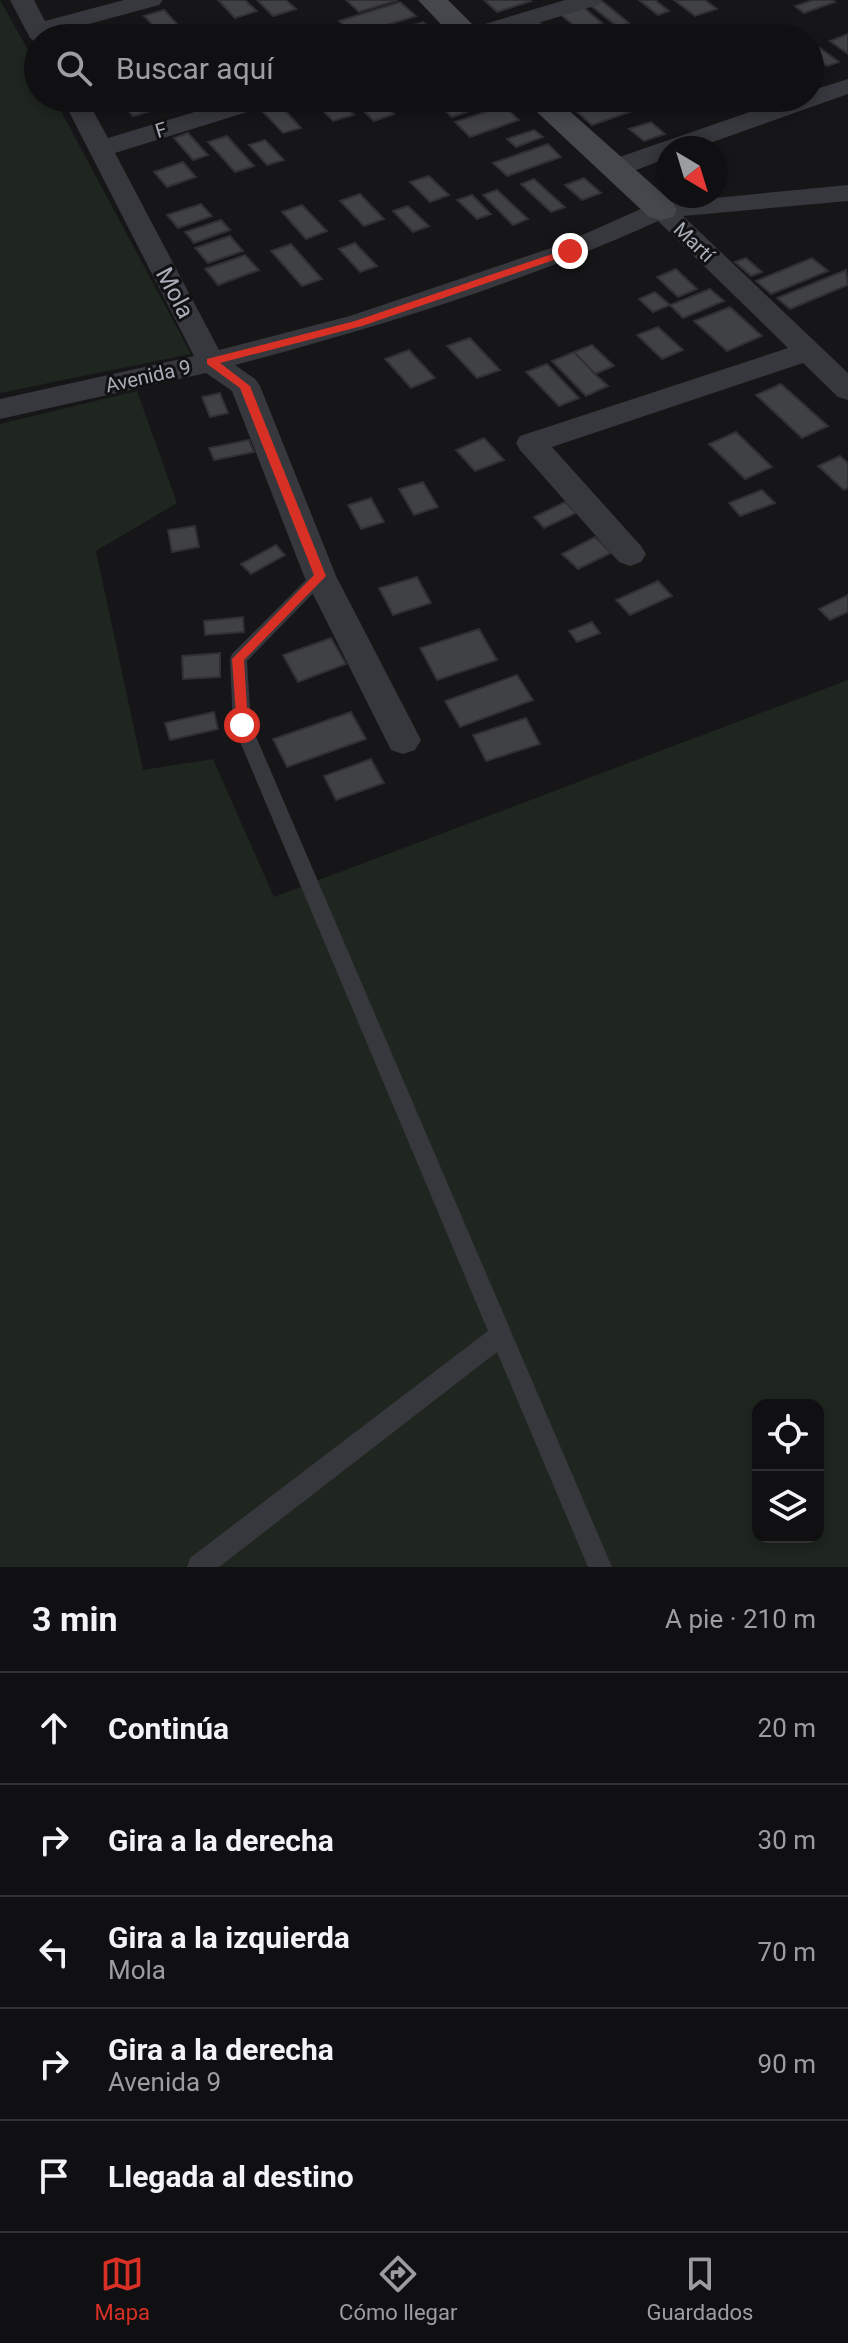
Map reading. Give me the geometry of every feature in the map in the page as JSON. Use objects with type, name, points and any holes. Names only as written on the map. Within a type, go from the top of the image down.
[{"type":"street","points":[[22,0],[35,24]]},
{"type":"street","points":[[73,24],[151,0]]},
{"type":"street","points":[[432,0],[455,24]]},
{"type":"street","points":[[511,24],[590,0]]},
{"type":"street","points":[[824,94],[848,86]]},
{"type":"street","name":"Mola","points":[[81,112],[211,362],[245,386],[320,576],[403,740]]},
{"type":"street","name":"F","points":[[100,149],[221,112]]},
{"type":"street","name":"Martí","points":[[552,112],[661,210],[848,390]]},
{"type":"street","points":[[707,136],[775,112]]},
{"type":"street","points":[[614,168],[656,154]]},
{"type":"street","name":"Avenida 9","points":[[0,409],[211,362],[359,323],[570,251],[661,210],[848,193]]},
{"type":"street","points":[[630,554],[531,443],[807,352]]},
{"type":"lane","points":[[320,576],[238,659],[242,725],[600,1567]]},
{"type":"lane","points":[[199,1567],[501,1335]]},
{"type":"shaded area","points":[[0,0],[24,43],[24,112],[61,112],[191,354],[0,393]]},
{"type":"shaded area","points":[[137,391],[177,503],[96,551],[143,770],[213,759],[274,897],[848,680],[848,1567],[0,1567],[0,424]]},
{"type":"building","points":[[218,0],[245,0],[257,11],[235,18]]},
{"type":"building","points":[[257,0],[286,0],[296,9],[273,16]]},
{"type":"building","points":[[346,0],[398,0],[359,12]]},
{"type":"building","points":[[484,0],[530,0],[531,1],[497,12]]},
{"type":"building","points":[[639,0],[655,0],[669,11],[658,15]]},
{"type":"building","points":[[674,0],[705,0],[717,9],[695,16]]},
{"type":"building","points":[[813,0],[835,2],[804,13],[795,6]]},
{"type":"building","points":[[602,1],[629,23],[614,24],[590,5]]},
{"type":"building","points":[[400,2],[416,16],[390,24],[342,24],[339,21]]},
{"type":"building","points":[[583,7],[602,23],[572,24],[561,15]]},
{"type":"building","points":[[164,10],[177,24],[152,24],[144,16]]},
{"type":"building","points":[[848,34],[848,54],[830,41]]},
{"type":"building","points":[[824,51],[839,62],[827,66],[824,64]]},
{"type":"building","points":[[263,112],[286,112],[301,128],[283,133]]},
{"type":"building","points":[[324,112],[351,112],[354,115],[333,121]]},
{"type":"building","points":[[365,112],[394,114],[374,121]]},
{"type":"building","points":[[447,112],[466,112],[452,117]]},
{"type":"building","points":[[486,112],[510,112],[519,120],[470,137],[455,122]]},
{"type":"building","points":[[577,112],[629,112],[592,125]]},
{"type":"building","points":[[651,122],[665,134],[644,141],[629,129]]},
{"type":"building","points":[[534,130],[543,137],[516,147],[507,139]]},
{"type":"building","points":[[188,133],[208,155],[193,160],[174,138]]},
{"type":"building","points":[[227,136],[254,166],[235,172],[208,142]]},
{"type":"building","points":[[265,140],[284,160],[267,165],[249,145]]},
{"type":"building","points":[[548,144],[561,157],[507,176],[493,163]]},
{"type":"building","points":[[183,162],[196,177],[167,187],[154,172]]},
{"type":"building","points":[[429,176],[449,195],[430,202],[410,182]]},
{"type":"building","points":[[584,178],[601,193],[582,200],[565,185]]},
{"type":"building","points":[[534,179],[565,207],[551,212],[521,184]]},
{"type":"building","points":[[497,190],[528,219],[513,225],[483,195]]},
{"type":"building","points":[[360,194],[384,219],[364,226],[340,201]]},
{"type":"building","points":[[472,195],[491,214],[477,219],[457,200]]},
{"type":"building","points":[[201,204],[212,216],[178,228],[167,215]]},
{"type":"building","points":[[302,205],[327,231],[306,239],[282,212]]},
{"type":"building","points":[[408,206],[429,226],[413,232],[393,211]]},
{"type":"building","points":[[221,220],[230,230],[194,243],[185,232]]},
{"type":"building","points":[[230,236],[243,251],[208,263],[195,248]]},
{"type":"building","points":[[355,243],[377,266],[360,272],[339,249]]},
{"type":"building","points":[[291,244],[322,279],[302,286],[271,251]]},
{"type":"building","points":[[245,255],[259,270],[218,285],[205,269]]},
{"type":"building","points":[[746,258],[762,272],[751,276],[735,262]]},
{"type":"building","points":[[812,258],[828,271],[771,294],[756,281]]},
{"type":"building","points":[[676,269],[697,289],[678,297],[657,277]]},
{"type":"building","points":[[846,270],[848,285],[790,309],[777,298]]},
{"type":"building","points":[[710,289],[724,301],[683,318],[670,305]]},
{"type":"building","points":[[655,292],[670,305],[653,312],[639,299]]},
{"type":"building","points":[[730,307],[762,336],[727,351],[694,321]]},
{"type":"building","points":[[658,327],[683,350],[662,359],[637,335]]},
{"type":"building","points":[[470,338],[500,370],[477,378],[447,346]]},
{"type":"building","points":[[592,345],[614,366],[595,374],[574,352]]},
{"type":"building","points":[[409,350],[435,378],[411,388],[385,359]]},
{"type":"building","points":[[574,352],[608,386],[586,396],[552,361]]},
{"type":"building","points":[[547,364],[579,398],[559,406],[526,372]]},
{"type":"building","points":[[781,384],[828,426],[802,438],[756,395]]},
{"type":"building","points":[[220,393],[228,413],[210,417],[202,397]]},
{"type":"building","points":[[736,432],[772,467],[745,479],[709,444]]},
{"type":"building","points":[[484,438],[504,460],[475,471],[456,450]]},
{"type":"building","points":[[249,440],[254,452],[214,460],[209,448]]},
{"type":"building","points":[[840,456],[848,463],[848,488],[844,490],[818,466]]},
{"type":"building","points":[[423,482],[438,507],[414,515],[399,489]]},
{"type":"building","points":[[762,490],[775,503],[740,516],[729,503]]},
{"type":"building","points":[[371,498],[384,522],[361,529],[348,505]]},
{"type":"building","points":[[565,502],[576,513],[544,528],[534,517]]},
{"type":"building","points":[[195,526],[199,547],[172,552],[168,530]]},
{"type":"building","points":[[595,537],[611,553],[578,569],[562,554]]},
{"type":"building","points":[[276,545],[285,555],[251,574],[241,564]]},
{"type":"building","points":[[417,577],[431,603],[393,615],[379,588]]},
{"type":"building","points":[[658,581],[672,596],[630,615],[616,600]]},
{"type":"building","points":[[848,595],[848,612],[830,620],[819,609]]},
{"type":"building","points":[[243,617],[244,632],[205,635],[204,621]]},
{"type":"building","points":[[592,622],[600,633],[577,642],[569,631]]},
{"type":"building","points":[[479,629],[497,660],[437,680],[420,648]]},
{"type":"building","points":[[331,638],[346,664],[298,682],[283,655]]},
{"type":"building","points":[[220,653],[220,677],[183,679],[182,656]]},
{"type":"building","points":[[517,675],[533,700],[460,727],[445,701]]},
{"type":"building","points":[[214,712],[218,729],[170,740],[165,723]]},
{"type":"building","points":[[351,712],[366,739],[287,767],[273,739]]},
{"type":"building","points":[[526,718],[540,744],[486,761],[473,735]]},
{"type":"building","points":[[371,759],[384,783],[336,800],[324,776]]},
{"type":"route","points":[[242,725],[238,659],[320,576],[245,386],[211,362],[359,323],[570,251]]}]
